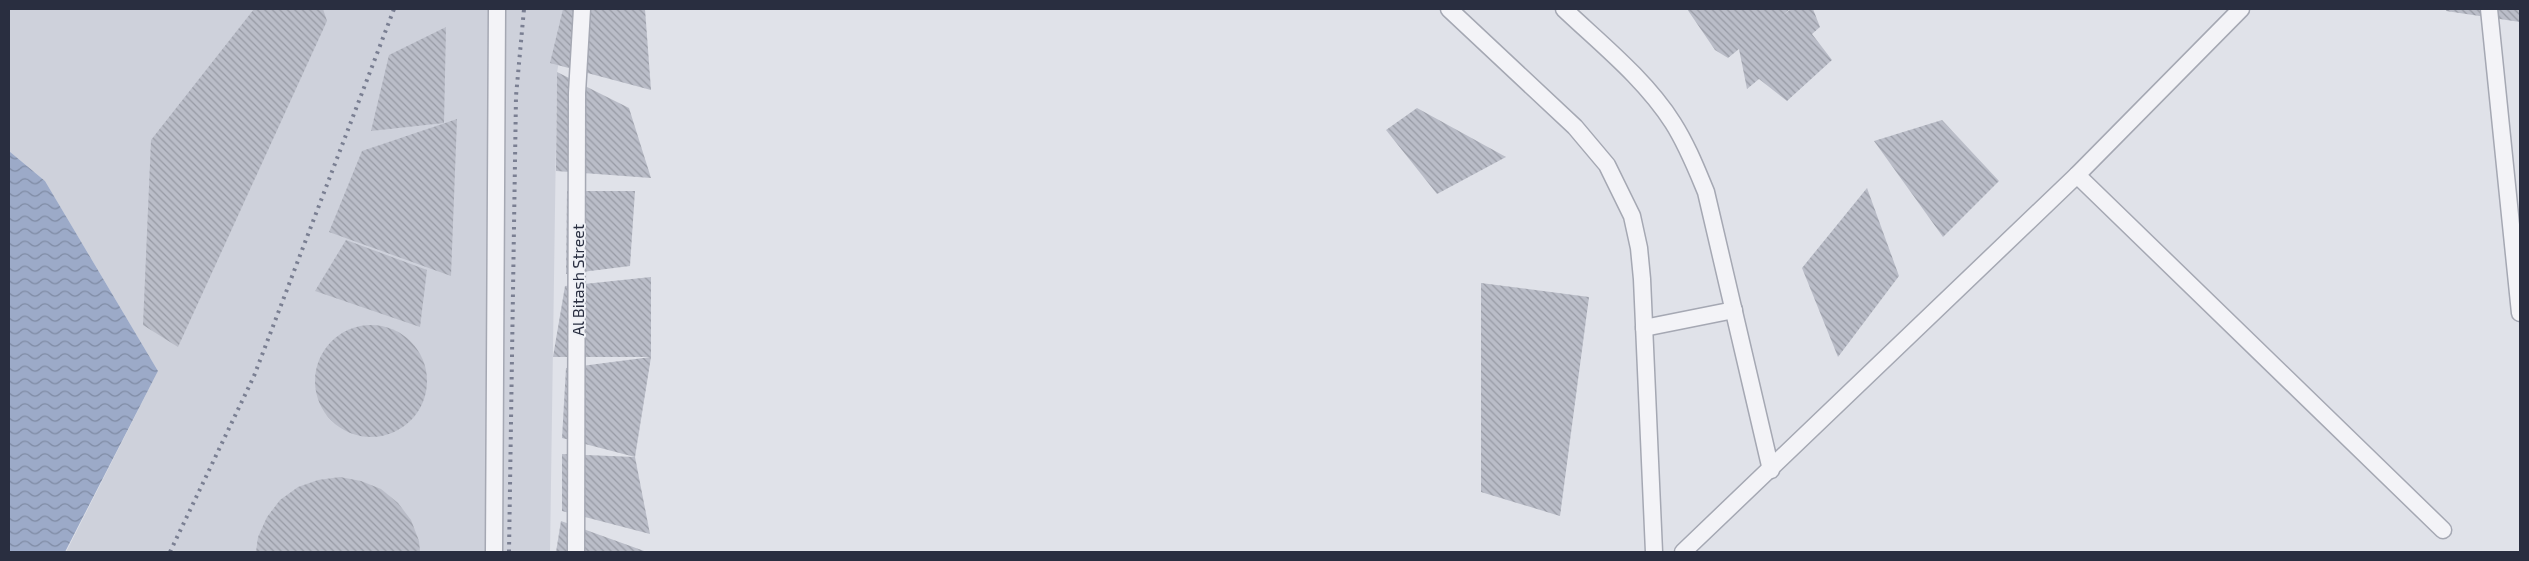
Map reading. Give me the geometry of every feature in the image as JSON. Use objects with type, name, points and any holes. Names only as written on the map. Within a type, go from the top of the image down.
[{"type":"lane","points":[[494,552],[497,9]]},
{"type":"lane","name":"Al Bitash Street","points":[[576,552],[577,103],[582,9]]},
{"type":"lane","points":[[1449,9],[1575,127],[1607,165],[1632,216],[1639,248],[1654,552]]},
{"type":"lane","points":[[1564,9],[1652,94],[1672,121],[1690,152],[1706,192],[1771,470]]},
{"type":"lane","points":[[1683,552],[1771,470],[2077,175],[2241,9]]},
{"type":"lane","points":[[2489,9],[2520,314]]},
{"type":"lane","points":[[2077,175],[2444,530]]},
{"type":"lane","points":[[1644,328],[1734,310]]},
{"type":"shaded area","points":[[9,9],[567,9],[557,73],[550,552],[66,552],[158,371],[45,181],[9,151]]},
{"type":"water","points":[[9,151],[45,181],[158,371],[65,552],[9,552]]},
{"type":"building","points":[[254,9],[323,9],[327,21],[178,347],[143,325],[151,140]]},
{"type":"building","points":[[563,9],[645,9],[651,90],[550,63]]},
{"type":"building","points":[[1687,9],[1790,9],[1782,16],[1791,9],[1813,9],[1820,27],[1812,34],[1832,60],[1787,101],[1759,79],[1747,89],[1739,49],[1728,58],[1715,50]]},
{"type":"building","points":[[2446,9],[2520,9],[2520,22],[2446,11]]},
{"type":"building","points":[[446,27],[444,123],[371,131],[389,55]]},
{"type":"building","points":[[557,72],[629,108],[651,178],[556,171]]},
{"type":"building","points":[[1417,108],[1506,157],[1437,194],[1386,130]]},
{"type":"building","points":[[457,119],[451,276],[329,232],[362,151]]},
{"type":"building","points":[[1942,120],[1999,181],[1943,237],[1874,141]]},
{"type":"building","points":[[1867,188],[1899,276],[1838,357],[1802,268]]},
{"type":"building","points":[[567,191],[635,191],[630,266],[566,274]]},
{"type":"building","points":[[346,240],[427,270],[420,327],[315,291]]},
{"type":"building","points":[[651,277],[651,357],[553,357],[565,286]]},
{"type":"building","points":[[1481,283],[1589,297],[1560,516],[1481,492]]},
{"type":"building","points":[[371,325],[393,329],[411,341],[423,359],[427,381],[423,403],[411,421],[393,433],[371,437],[349,433],[331,421],[319,403],[315,381],[319,359],[331,341],[349,329]]},
{"type":"building","points":[[651,357],[635,457],[562,438],[566,368]]},
{"type":"building","points":[[562,454],[635,457],[650,534],[562,511]]},
{"type":"building","points":[[340,477],[361,481],[381,489],[398,503],[411,520],[419,541],[420,552],[256,552],[258,537],[267,517],[280,500],[298,487],[318,480]]},
{"type":"building","points":[[561,521],[647,552],[556,552]]},
{"type":"railway","points":[[170,552],[254,376],[394,9]]},
{"type":"railway","points":[[509,552],[516,96],[524,9]]}]
